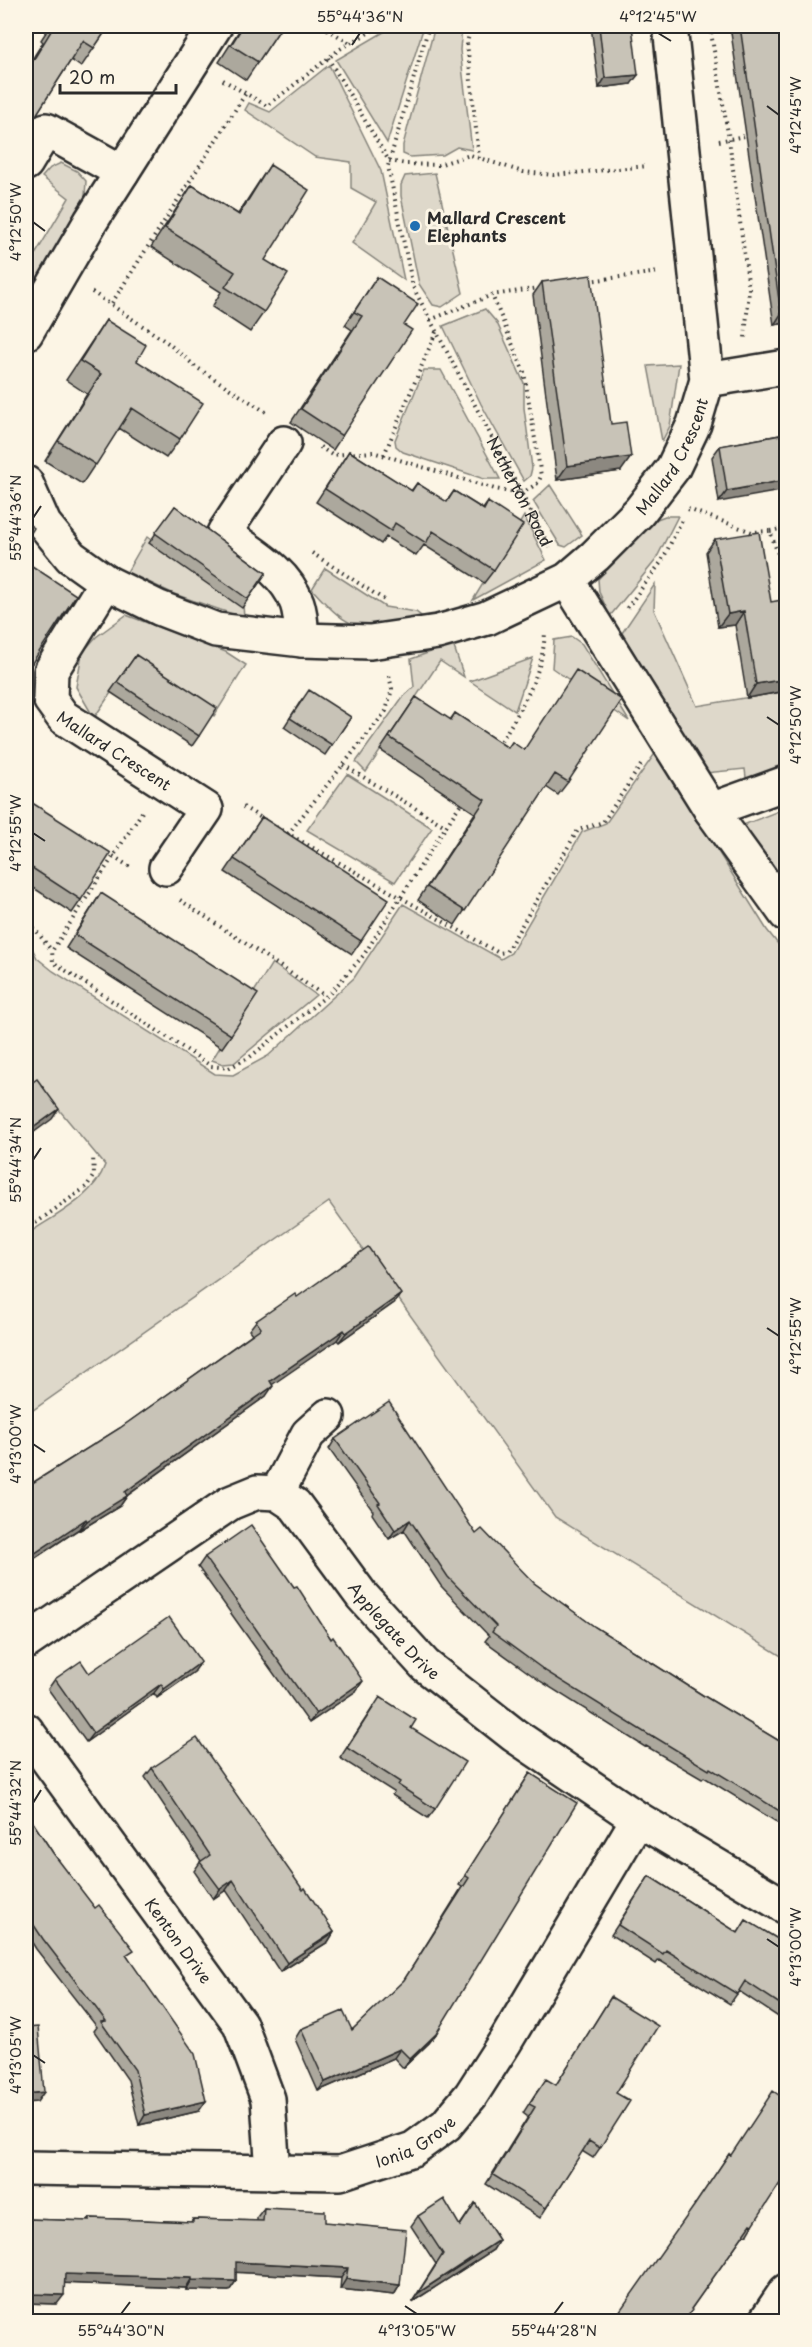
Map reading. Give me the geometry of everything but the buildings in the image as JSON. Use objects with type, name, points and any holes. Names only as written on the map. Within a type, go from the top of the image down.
[{"type":"street","points":[[26,333],[122,172],[215,26]]},
{"type":"street","name":"Mallard Crescent","points":[[26,483],[44,524],[71,557],[106,582],[159,608],[216,630],[302,640],[370,642],[438,632],[487,618],[557,585],[596,556],[639,512],[673,468],[694,424],[707,380],[670,26]]},
{"type":"street","points":[[26,164],[46,130],[122,172]]},
{"type":"street","points":[[707,380],[786,367]]},
{"type":"street","points":[[289,434],[224,533],[277,572],[288,585],[298,604],[302,640]]},
{"type":"street","name":"Mallard Crescent","points":[[106,582],[51,671],[50,699],[63,717],[206,809]]},
{"type":"street","points":[[557,585],[603,637],[711,810],[786,914]]},
{"type":"street","points":[[711,810],[786,783]]},
{"type":"street","points":[[166,868],[206,809]]},
{"type":"street","points":[[26,1642],[230,1503],[257,1492],[277,1493],[308,1434],[328,1416]]},
{"type":"street","name":"Applegate Drive","points":[[277,1493],[295,1505],[362,1596],[425,1665],[514,1735],[638,1819],[786,1906]]},
{"type":"street","name":"Kenton Drive","points":[[26,1730],[240,2024],[268,2099],[273,2173]]},
{"type":"street","name":"Ionia Grove","points":[[26,2168],[340,2174],[413,2149],[447,2125],[471,2095],[638,1819]]},
{"type":"street","points":[[765,2322],[786,2291]]},
{"type":"path","points":[[322,26],[350,43]]},
{"type":"path","points":[[192,62],[267,106],[328,58],[381,26]]},
{"type":"path","name":"Netherton Road","points":[[429,26],[388,166],[413,287],[521,494],[557,585]]},
{"type":"path","points":[[471,26],[467,43],[479,158]]},
{"type":"path","points":[[710,26],[729,139],[749,288],[742,374]]},
{"type":"path","points":[[328,58],[389,161],[438,165],[470,155],[523,172],[553,175],[684,155],[729,139],[752,135]]},
{"type":"path","points":[[112,303],[246,93]]},
{"type":"path","points":[[582,282],[696,267]]},
{"type":"path","points":[[61,273],[112,303],[289,434],[332,455],[373,452],[495,489],[521,494],[538,483],[541,476],[524,372],[492,295]]},
{"type":"path","points":[[430,320],[492,295],[549,287]]},
{"type":"path","points":[[384,455],[436,332]]},
{"type":"path","points":[[651,496],[752,532],[786,528]]},
{"type":"path","points":[[603,637],[662,561],[687,509]]},
{"type":"path","points":[[770,531],[786,577]]},
{"type":"path","points":[[308,551],[394,606]]},
{"type":"path","points":[[494,752],[524,705],[544,652],[557,585]]},
{"type":"path","points":[[288,834],[386,711],[392,689],[382,640]]},
{"type":"path","points":[[206,809],[233,801],[399,898],[433,914],[499,953],[506,952],[578,830],[603,822],[663,733]]},
{"type":"path","points":[[344,765],[445,826]]},
{"type":"path","points":[[162,781],[52,951],[52,962],[211,1065],[230,1068],[250,1057],[325,996],[363,956],[464,798]]},
{"type":"path","points":[[166,868],[155,884],[325,996]]},
{"type":"path","points":[[26,918],[52,951]]},
{"type":"path","points":[[26,1230],[87,1187],[94,1175],[93,1156]]},
{"type":"shaded area","points":[[394,26],[424,26],[387,143],[336,60]]},
{"type":"shaded area","points":[[435,26],[462,26],[460,50],[472,150],[457,147],[443,155],[410,157],[403,154],[403,145]]},
{"type":"shaded area","points":[[329,65],[381,171],[404,280],[352,243],[376,202],[351,188],[351,162],[315,157],[245,110],[249,103],[270,112]]},
{"type":"shaded area","points":[[61,163],[77,171],[86,181],[85,196],[26,298],[26,270],[69,198],[42,177],[50,168]]},
{"type":"shaded area","points":[[435,173],[463,293],[442,307],[433,305],[419,284],[401,196],[401,185],[405,176]]},
{"type":"shaded area","points":[[485,309],[497,323],[524,383],[524,408],[532,468],[530,476],[524,481],[481,404],[443,326]]},
{"type":"shaded area","points":[[679,364],[670,426],[662,441],[648,366]]},
{"type":"shaded area","points":[[424,370],[441,370],[500,479],[484,479],[403,452],[396,446],[395,440]]},
{"type":"shaded area","points":[[550,485],[582,535],[566,547],[560,545],[533,501]]},
{"type":"shaded area","points":[[524,516],[546,560],[473,600]]},
{"type":"shaded area","points":[[665,516],[678,516],[655,561],[610,616],[599,592],[598,579],[657,519]]},
{"type":"shaded area","points":[[147,537],[243,605],[244,618],[174,594],[127,572]]},
{"type":"shaded area","points":[[325,568],[385,607],[416,612],[421,616],[371,627],[349,622],[338,615],[312,589]]},
{"type":"shaded area","points":[[655,584],[654,610],[697,706],[786,691],[786,771],[747,786],[745,769],[705,773],[622,633]]},
{"type":"shaded area","points":[[126,615],[226,652],[246,665],[214,716],[131,663],[94,718],[76,687],[82,653],[96,637]]},
{"type":"shaded area","points":[[572,637],[582,644],[629,721],[552,668],[554,640]]},
{"type":"shaded area","points":[[453,644],[464,677],[440,661],[366,772],[356,762],[402,698],[414,687],[411,659]]},
{"type":"shaded area","points":[[533,658],[515,711],[470,681]]},
{"type":"shaded area","points":[[656,752],[767,930],[786,954],[786,1659],[555,1517],[329,1202],[26,1415],[26,1235],[82,1197],[100,1177],[105,1165],[41,1088],[26,1077],[26,936],[37,958],[53,971],[215,1074],[233,1075],[268,1056],[354,978],[403,904],[501,959],[511,953],[582,832],[606,823]]},
{"type":"shaded area","points":[[347,774],[432,828],[395,882],[307,830]]},
{"type":"shaded area","points":[[786,808],[786,889],[738,827]]},
{"type":"shaded area","points":[[272,963],[316,995],[234,1063],[223,1064],[212,1060]]},
{"type":"place","name":"Mallard Crescent Elephants","points":[[415,226]]}]
